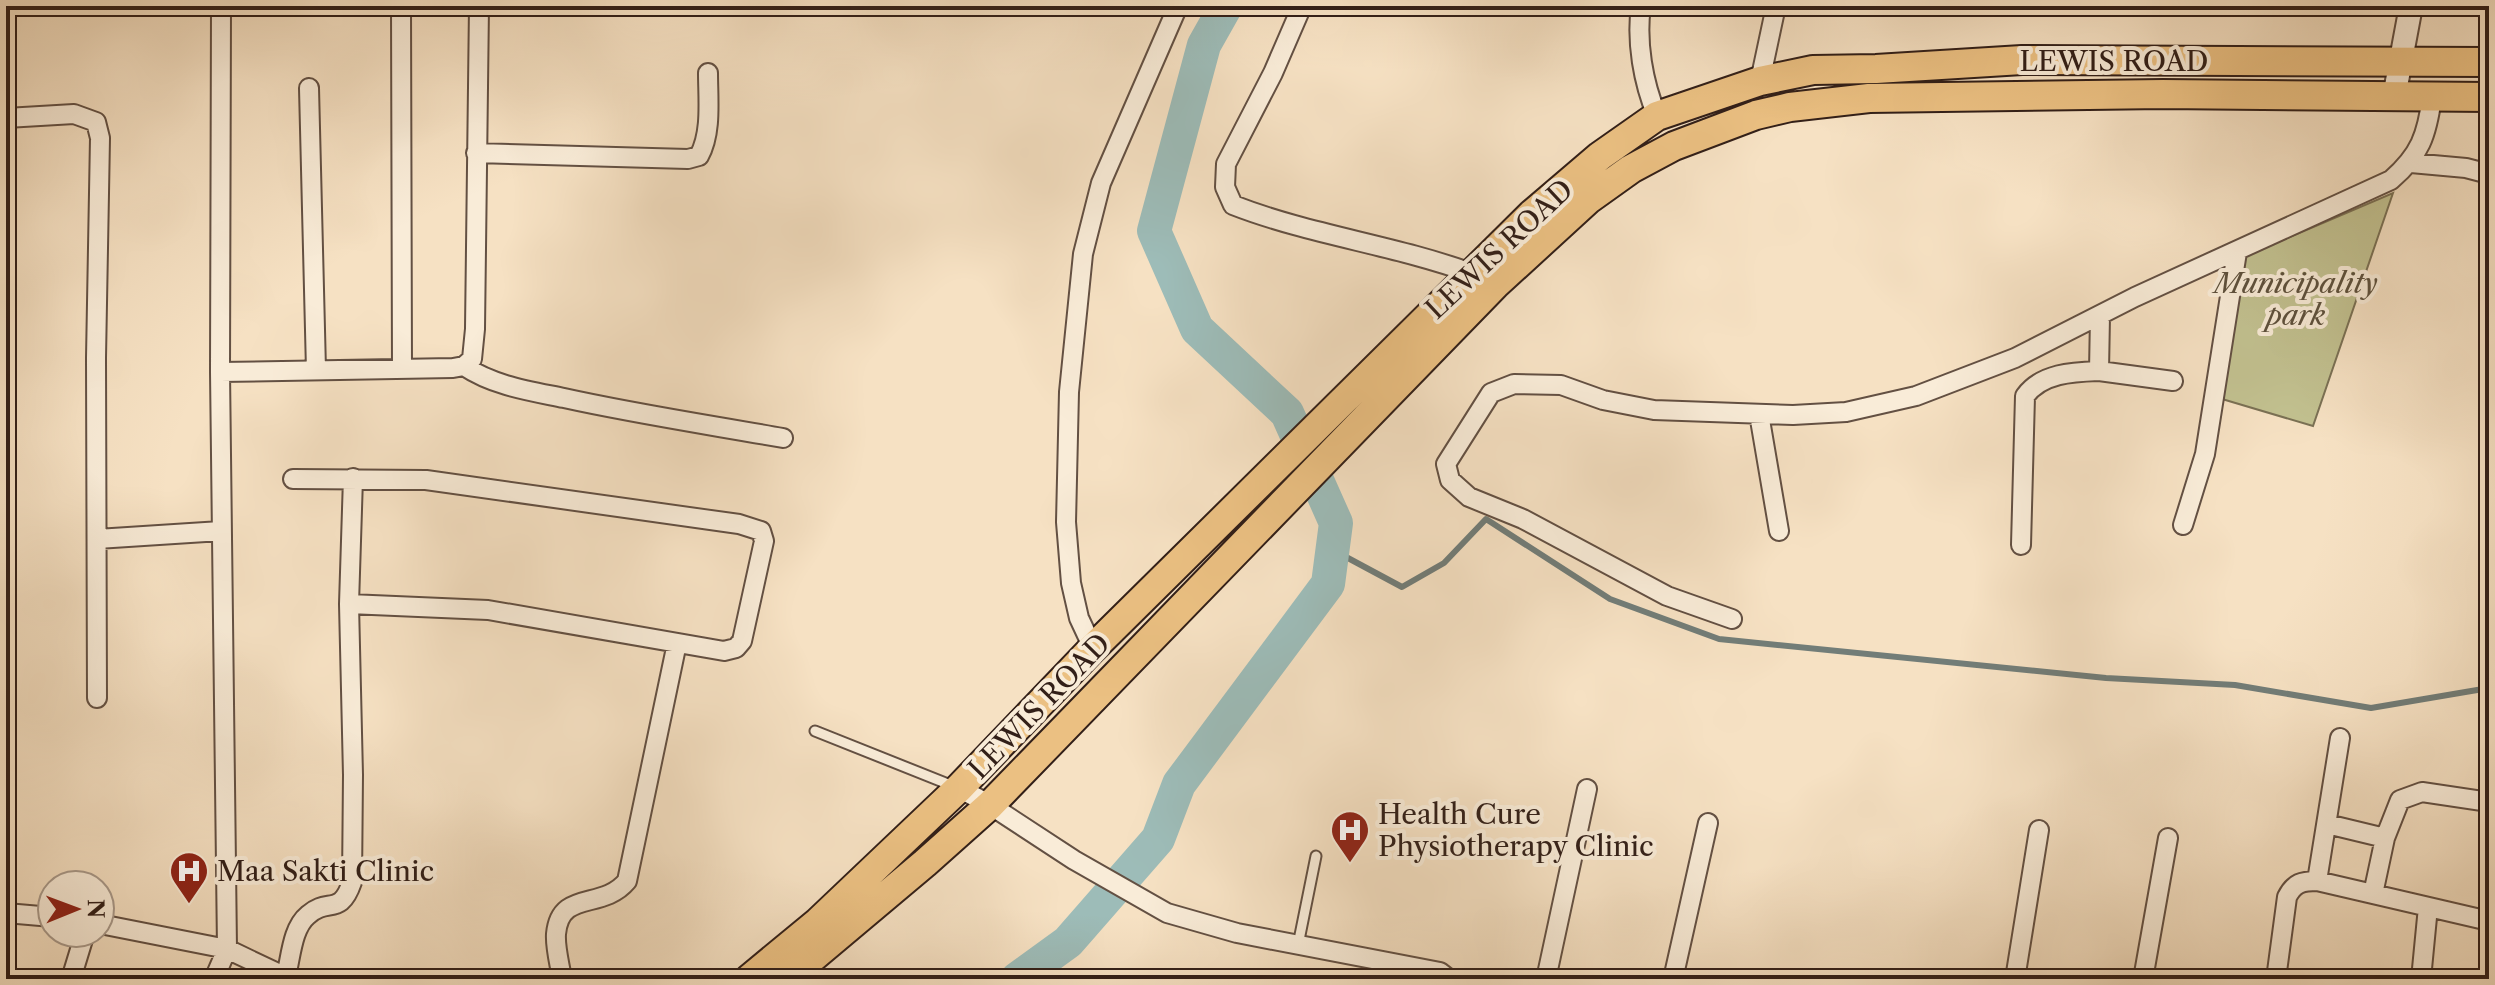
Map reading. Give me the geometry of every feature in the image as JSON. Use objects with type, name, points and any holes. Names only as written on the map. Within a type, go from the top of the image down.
[{"type":"main road","name":"LEWIS ROAD","points":[[787,979],[990,805],[1135,655],[1458,305],[1471,273],[1532,214],[1600,156],[1657,116],[1726,91],[1813,70],[2022,60],[2489,62]]},
{"type":"main road","points":[[1726,91],[1735,122]]},
{"type":"main road","name":"LEWIS ROAD","points":[[749,979],[818,922],[959,788],[1093,648],[1458,305],[1505,276],[1589,199],[1631,169],[1674,146],[1735,122],[1790,107],[1898,97],[2163,94],[2489,97]]},
{"type":"street","points":[[214,979],[227,949],[221,531],[221,6]]},
{"type":"street","points":[[401,6],[402,369]]},
{"type":"street","points":[[464,366],[472,359],[475,345],[479,6]]},
{"type":"street","points":[[1093,648],[1079,618],[1071,583],[1066,522],[1069,392],[1083,254],[1101,183],[1178,6]]},
{"type":"street","points":[[1302,6],[1273,73],[1226,164],[1225,187],[1233,205],[1364,243],[1434,259],[1471,273]]},
{"type":"street","points":[[1641,6],[1642,62],[1657,116]]},
{"type":"street","points":[[1760,81],[1776,6]]},
{"type":"street","points":[[2394,97],[2411,6]]},
{"type":"street","points":[[476,153],[688,159],[699,156],[706,133],[708,73]]},
{"type":"street","points":[[309,88],[316,370]]},
{"type":"street","points":[[1732,619],[1667,596],[1523,519],[1469,497],[1450,480],[1446,464],[1491,393],[1514,384],[1561,385],[1603,400],[1654,410],[1793,415],[1846,412],[1916,396],[2015,358],[2135,297],[2391,180],[2411,163],[2428,126],[2432,97]]},
{"type":"street","points":[[6,118],[74,114],[96,122],[100,138],[97,698]]},
{"type":"street","points":[[2411,163],[2466,168],[2489,174]]},
{"type":"street","points":[[2183,525],[2205,454],[2237,252]]},
{"type":"street","points":[[2099,371],[2100,316]]},
{"type":"street","points":[[220,372],[464,366],[497,382],[528,391],[783,438]]},
{"type":"street","points":[[2021,545],[2025,396],[2033,385],[2051,377],[2099,371],[2173,381]]},
{"type":"street","points":[[1759,414],[1779,531]]},
{"type":"street","points":[[116,927],[227,949],[288,978],[298,929],[307,916],[316,910],[338,905],[347,896],[352,882],[349,604],[353,478]]},
{"type":"street","points":[[293,479],[426,480],[481,486],[739,524],[761,531],[764,541],[742,641],[736,648],[724,651],[488,610],[349,604]]},
{"type":"street","points":[[97,539],[221,531]]},
{"type":"street","points":[[562,979],[555,937],[559,917],[567,908],[602,899],[618,891],[627,881],[677,643]]},
{"type":"street","points":[[2317,881],[2340,738]]},
{"type":"street","points":[[959,788],[1074,860],[1167,913],[1237,933],[1440,972],[1449,979]]},
{"type":"street","points":[[1546,979],[1587,789]]},
{"type":"street","points":[[2373,894],[2385,838],[2400,800],[2422,792],[2489,802]]},
{"type":"street","points":[[1673,979],[1708,823]]},
{"type":"street","points":[[2327,824],[2385,838]]},
{"type":"street","points":[[2015,979],[2039,830]]},
{"type":"street","points":[[2143,979],[2168,838]]},
{"type":"street","points":[[2276,979],[2287,897],[2292,888],[2302,881],[2317,881],[2489,921]]},
{"type":"street","points":[[2421,979],[2428,907]]},
{"type":"street","points":[[6,913],[36,916]]},
{"type":"street","points":[[71,979],[80,949]]},
{"type":"lane","points":[[815,731],[959,788]]},
{"type":"lane","points":[[1298,945],[1316,856]]},
{"type":"green space","name":"Municipality park","points":[[2393,193],[2313,426],[2222,399],[2245,256]]},
{"type":"waterway","points":[[1017,979],[1068,942],[1158,839],[1179,784],[1328,584],[1336,523],[1287,413],[1197,329],[1154,231],[1204,45],[1226,6]]},
{"type":"waterway","points":[[1333,550],[1402,587],[1444,563],[1486,519],[1610,599],[1719,639],[2106,678],[2235,685],[2371,708],[2489,688]]},
{"type":"place","name":"Health Cure Physiotherapy Clinic","points":[[1350,864]]},
{"type":"place","name":"Maa Sakti Clinic","points":[[189,905]]}]
